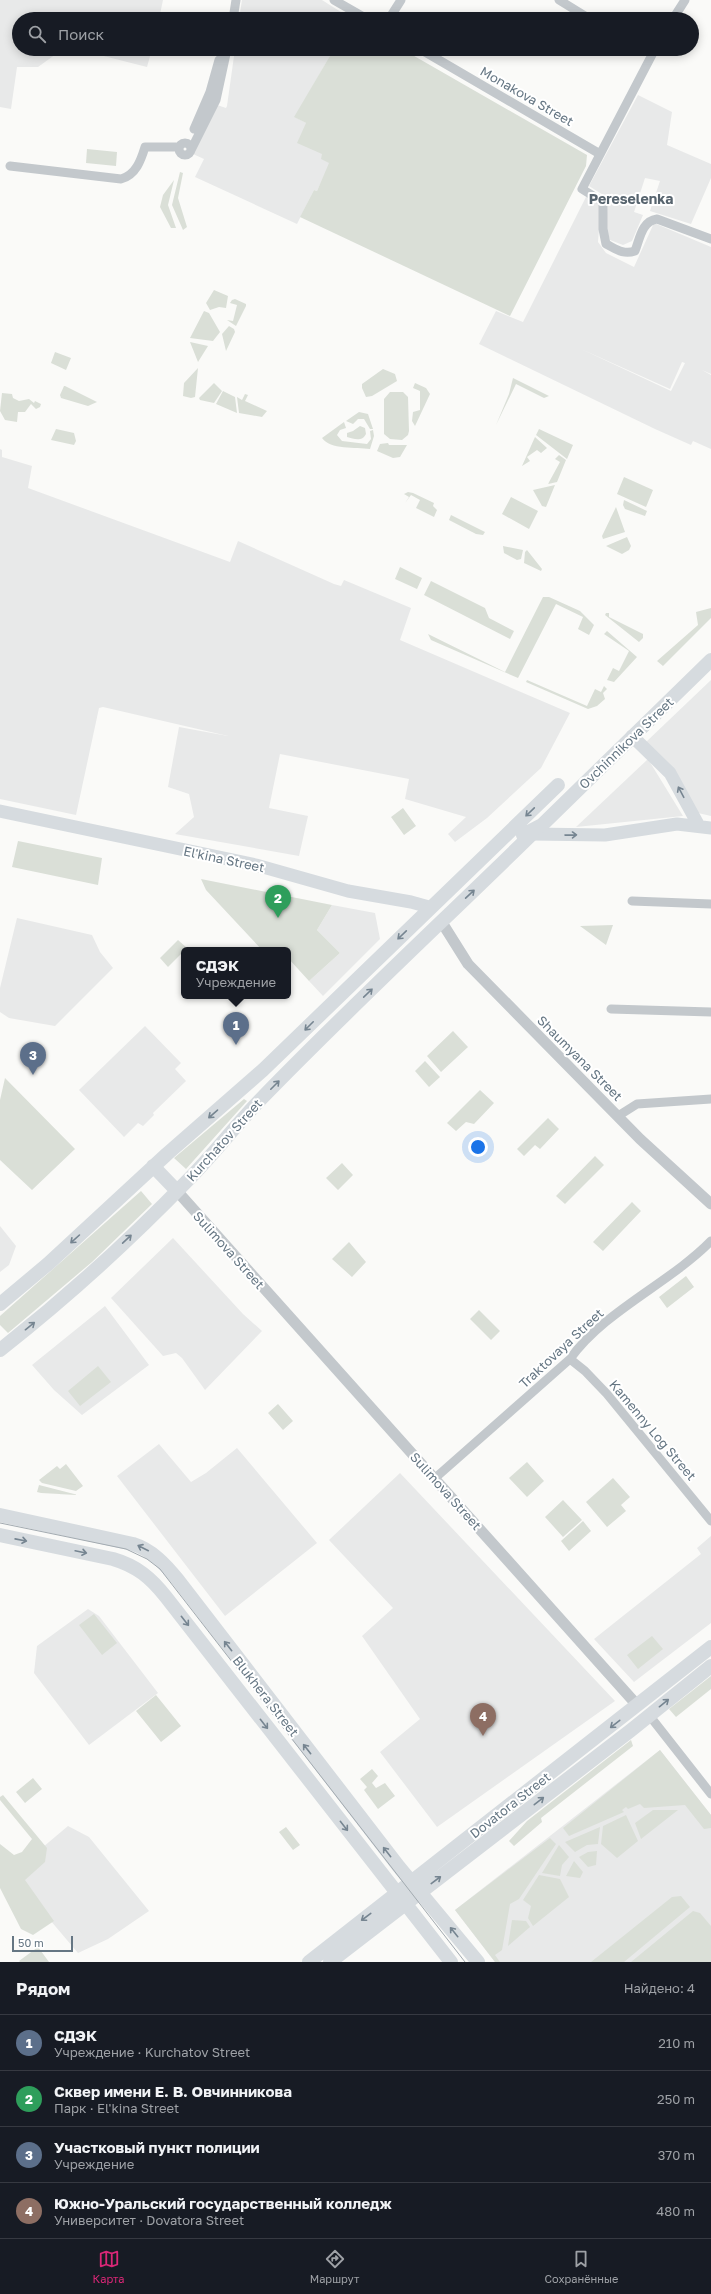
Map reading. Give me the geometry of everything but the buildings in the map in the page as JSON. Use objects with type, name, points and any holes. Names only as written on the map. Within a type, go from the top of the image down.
[{"type":"main road","name":"Ovchinnikova Street","points":[[442,921],[711,660]]},
{"type":"main road","points":[[632,736],[670,773],[705,827]]},
{"type":"main road","name":"Ovchinnikova Street","points":[[429,907],[558,785]]},
{"type":"main road","name":"El'kina Street","points":[[0,811],[256,865],[348,891],[411,902],[429,907]]},
{"type":"main road","points":[[480,859],[537,830],[605,835],[663,825],[705,827]]},
{"type":"main road","points":[[429,907],[442,921]]},
{"type":"main road","name":"Kurchatov Street","points":[[0,1304],[48,1264],[153,1166],[263,1070],[429,907]]},
{"type":"main road","name":"Kurchatov Street","points":[[0,1350],[88,1276],[177,1191],[259,1100],[442,921]]},
{"type":"main road","points":[[153,1166],[177,1191]]},
{"type":"main road","name":"Blukhera Street","points":[[0,1515],[133,1544],[142,1547],[158,1558],[178,1580],[416,1886],[478,1962]]},
{"type":"main road","name":"Blukhera Street","points":[[0,1535],[113,1559],[130,1565],[146,1575],[166,1597],[451,1962]]},
{"type":"main road","name":"Dovatora Street","points":[[330,1962],[401,1898],[637,1705],[711,1647]]},
{"type":"main road","name":"Dovatora Street","points":[[416,1886],[649,1715],[711,1666]]},
{"type":"main road","name":"Sulimova Street","points":[[637,1705],[649,1715]]},
{"type":"main road","name":"Dovatora Street","points":[[309,1962],[401,1898]]},
{"type":"street","points":[[229,12],[232,0]]},
{"type":"street","points":[[232,0],[233,12]]},
{"type":"street","points":[[334,0],[355,12]]},
{"type":"street","points":[[393,12],[401,0]]},
{"type":"street","points":[[559,0],[579,12]]},
{"type":"street","points":[[677,12],[685,0]]},
{"type":"street","points":[[186,147],[206,102],[220,56]]},
{"type":"street","points":[[186,147],[218,94],[226,56]]},
{"type":"street","name":"Monakova Street","points":[[432,56],[600,154]]},
{"type":"street","points":[[652,56],[582,189],[603,202],[603,228],[606,244],[621,252],[628,253],[634,251],[645,224],[650,220],[657,219],[711,239]]},
{"type":"street","points":[[10,166],[121,179],[128,177],[134,171],[141,159],[145,147],[186,147]]},
{"type":"street","points":[[632,900],[711,904]]},
{"type":"street","name":"Shaumyana Street","points":[[442,921],[468,964],[618,1116],[711,1204]]},
{"type":"street","points":[[611,1009],[711,1012]]},
{"type":"street","points":[[618,1116],[637,1104],[711,1099]]},
{"type":"street","name":"Sulimova Street","points":[[177,1191],[637,1705]]},
{"type":"street","name":"Traktovaya Street","points":[[434,1479],[570,1359],[583,1344],[614,1317],[711,1241]]},
{"type":"street","name":"Kamenny Log Street","points":[[570,1359],[586,1371],[607,1394],[711,1521]]},
{"type":"street","name":"Sulimova Street","points":[[649,1715],[711,1794]]},
{"type":"shaded area","points":[[0,0],[163,0],[160,12],[12,12],[12,56],[53,56],[38,67],[17,67],[11,109],[0,107]]},
{"type":"shaded area","points":[[242,0],[322,0],[341,12],[240,12]]},
{"type":"shaded area","points":[[104,56],[150,56],[147,67]]},
{"type":"shaded area","points":[[234,56],[330,56],[295,117],[306,123],[330,163],[317,191],[314,190],[297,224],[195,177],[204,159],[193,154],[217,105],[226,108]]},
{"type":"shaded area","points":[[330,56],[414,56],[587,155],[586,166],[510,316],[300,217],[314,190],[317,191],[329,163],[321,159],[322,154],[297,143],[306,123],[294,117]]},
{"type":"shaded area","points":[[638,95],[672,112],[667,145],[711,164],[711,178],[691,224],[650,211],[660,181],[645,178],[634,212],[643,215],[632,241],[623,245],[610,240],[606,228],[608,198],[589,186]]},
{"type":"shaded area","points":[[87,149],[117,152],[116,166],[86,163]]},
{"type":"shaded area","points":[[180,172],[183,173],[178,198],[187,227],[183,230],[172,205]]},
{"type":"shaded area","points":[[174,180],[168,205],[176,228],[171,228],[160,207],[163,195]]},
{"type":"shaded area","points":[[587,195],[601,204],[598,242],[606,253],[634,267],[654,223],[711,247],[711,374],[702,370],[711,375],[711,449],[693,441],[691,445],[655,429],[479,344],[496,311],[523,322]],"holes":[[[581,349],[670,389],[682,362],[685,363],[671,391]]]},
{"type":"shaded area","points":[[214,290],[228,296],[226,308],[219,307],[210,310],[206,303]]},
{"type":"shaded area","points":[[235,299],[246,304],[236,326],[227,320],[233,321],[237,305],[230,303]]},
{"type":"shaded area","points":[[204,311],[209,313],[220,332],[213,341],[190,338]]},
{"type":"shaded area","points":[[229,326],[234,329],[235,332],[226,351],[222,334]]},
{"type":"shaded area","points":[[190,342],[208,346],[198,362]]},
{"type":"shaded area","points":[[55,352],[71,358],[66,370],[51,363]]},
{"type":"shaded area","points":[[198,368],[195,397],[191,398],[183,396],[184,383]]},
{"type":"shaded area","points":[[383,369],[395,374],[397,381],[372,396],[366,397],[362,384]]},
{"type":"shaded area","points":[[513,378],[549,396],[544,398],[516,384],[496,425],[509,394]]},
{"type":"shaded area","points":[[214,383],[222,391],[214,403],[200,400],[199,398]]},
{"type":"shaded area","points":[[415,383],[426,388],[430,394],[415,426],[412,421],[413,412],[420,410],[420,391],[413,388]]},
{"type":"shaded area","points":[[64,386],[97,402],[88,406],[61,398],[60,395]]},
{"type":"shaded area","points":[[223,391],[235,397],[237,413],[216,404]]},
{"type":"shaded area","points":[[390,392],[403,392],[408,397],[409,431],[408,435],[402,440],[390,439],[384,434],[384,399]]},
{"type":"shaded area","points":[[2,393],[12,394],[13,398],[19,401],[29,399],[34,403],[35,401],[41,404],[40,407],[36,409],[31,404],[25,412],[18,412],[17,422],[5,420],[0,411]]},
{"type":"shaded area","points":[[245,394],[248,395],[245,401],[267,411],[262,417],[239,413],[237,397],[242,400]]},
{"type":"shaded area","points":[[359,412],[368,414],[373,429],[370,429],[364,419],[358,419],[353,424],[346,421]]},
{"type":"shaded area","points":[[344,422],[346,428],[340,430],[337,435],[342,441],[367,444],[371,439],[370,431],[373,430],[374,436],[370,449],[337,446],[326,442],[322,438]]},
{"type":"shaded area","points":[[360,426],[365,428],[366,434],[364,437],[358,439],[347,437],[347,433]]},
{"type":"shaded area","points":[[56,429],[74,433],[76,441],[74,445],[51,440]]},
{"type":"shaded area","points":[[539,429],[573,445],[567,459],[536,435]]},
{"type":"shaded area","points":[[535,437],[547,448],[541,453],[537,450],[527,457],[530,461],[522,466]]},
{"type":"shaded area","points":[[388,443],[389,445],[407,445],[400,457],[393,458],[377,451],[380,444]]},
{"type":"shaded area","points":[[0,449],[2,450],[2,457],[32,466],[28,488],[230,562],[238,541],[334,584],[341,586],[344,580],[411,608],[400,640],[570,713],[541,768],[487,818],[455,842],[448,834],[466,817],[405,799],[409,779],[280,754],[269,808],[308,816],[299,856],[175,834],[194,817],[189,794],[168,787],[179,727],[228,736],[103,707],[99,708],[76,815],[0,799]]},
{"type":"shaded area","points":[[559,455],[566,460],[557,482],[548,484],[560,462],[555,459]]},
{"type":"shaded area","points":[[624,477],[653,490],[646,507],[617,494]]},
{"type":"shaded area","points":[[555,485],[546,507],[542,506],[533,490]]},
{"type":"shaded area","points":[[408,492],[434,503],[433,506],[437,510],[434,517],[416,508],[420,500],[411,495],[405,503],[409,497],[404,494]]},
{"type":"shaded area","points":[[511,497],[538,511],[529,529],[502,514]]},
{"type":"shaded area","points":[[624,500],[647,511],[645,516],[625,509],[623,505]]},
{"type":"shaded area","points":[[616,507],[625,532],[603,539],[602,536]]},
{"type":"shaded area","points":[[451,515],[485,532],[483,535],[476,534],[449,520]]},
{"type":"shaded area","points":[[627,537],[631,546],[629,550],[622,554],[606,546]]},
{"type":"shaded area","points":[[503,546],[523,550],[521,559],[517,560],[504,553]]},
{"type":"shaded area","points":[[527,550],[542,569],[541,571],[524,563],[525,552]]},
{"type":"shaded area","points":[[400,567],[422,578],[417,589],[395,579]]},
{"type":"shaded area","points":[[431,581],[485,608],[489,618],[514,631],[510,639],[424,595]]},
{"type":"shaded area","points":[[543,597],[549,597],[580,611],[594,625],[589,635],[578,629],[583,617],[556,604],[518,678],[431,640],[428,634],[505,672]]},
{"type":"shaded area","points":[[711,608],[711,618],[663,666],[657,661],[698,625],[696,612]]},
{"type":"shaded area","points":[[606,613],[609,613],[609,617],[643,634],[643,638],[639,642],[605,615]]},
{"type":"shaded area","points":[[607,631],[637,657],[614,682],[607,680],[613,668],[619,671],[629,651],[604,634]]},
{"type":"shaded area","points":[[527,680],[587,706],[595,689],[601,692],[604,686],[607,689],[603,693],[605,699],[597,706],[588,709],[526,682]]},
{"type":"shaded area","points":[[711,680],[711,816],[698,813],[646,742]]},
{"type":"shaded area","points":[[648,759],[683,816],[576,827]]},
{"type":"shaded area","points":[[403,808],[416,826],[404,835],[391,817]]},
{"type":"shaded area","points":[[18,841],[102,858],[98,885],[12,867]]},
{"type":"shaded area","points":[[201,879],[332,905],[317,930],[340,953],[309,981],[291,961],[291,947],[259,947],[206,890]]},
{"type":"shaded area","points":[[332,905],[375,913],[380,939],[323,996],[309,981],[340,953],[317,930]]},
{"type":"shaded area","points":[[17,918],[92,935],[100,952],[113,968],[55,1026],[9,1018],[0,1012],[0,988]]},
{"type":"shaded area","points":[[613,925],[606,945],[580,926]]},
{"type":"shaded area","points":[[178,940],[186,947],[181,947],[181,954],[168,967],[160,958]]},
{"type":"shaded area","points":[[145,1026],[181,1063],[175,1069],[186,1081],[153,1113],[154,1115],[143,1126],[138,1123],[124,1137],[79,1090]]},
{"type":"shaded area","points":[[453,1031],[468,1047],[441,1072],[427,1056]]},
{"type":"shaded area","points":[[425,1061],[440,1077],[429,1087],[415,1071]]},
{"type":"shaded area","points":[[5,1078],[75,1149],[32,1190],[0,1160],[0,1100]]},
{"type":"shaded area","points":[[480,1090],[494,1103],[474,1124],[466,1122],[456,1131],[447,1123]]},
{"type":"shaded area","points":[[244,1099],[247,1101],[186,1169],[174,1158]]},
{"type":"shaded area","points":[[548,1118],[559,1129],[540,1149],[535,1145],[524,1156],[517,1149]]},
{"type":"shaded area","points":[[595,1156],[604,1165],[565,1204],[556,1196]]},
{"type":"shaded area","points":[[342,1163],[353,1175],[338,1190],[326,1178]]},
{"type":"shaded area","points":[[141,1191],[152,1204],[92,1262],[8,1333],[0,1325],[0,1316]]},
{"type":"shaded area","points":[[632,1202],[641,1211],[603,1251],[593,1242]]},
{"type":"shaded area","points":[[0,1226],[16,1246],[9,1265],[0,1272]]},
{"type":"shaded area","points":[[173,1238],[243,1314],[262,1331],[205,1390],[182,1358],[176,1353],[163,1356],[111,1298]]},
{"type":"shaded area","points":[[349,1242],[366,1262],[352,1277],[332,1259]]},
{"type":"shaded area","points":[[686,1276],[694,1287],[667,1308],[659,1297]]},
{"type":"shaded area","points":[[105,1306],[149,1365],[82,1415],[54,1390],[32,1365]]},
{"type":"shaded area","points":[[479,1310],[500,1331],[491,1340],[470,1319]]},
{"type":"shaded area","points":[[98,1366],[111,1382],[80,1406],[68,1391]]},
{"type":"shaded area","points":[[278,1404],[293,1421],[283,1430],[268,1413]]},
{"type":"shaded area","points":[[159,1444],[191,1482],[206,1473],[237,1448],[317,1543],[225,1616],[117,1476]]},
{"type":"shaded area","points":[[527,1462],[544,1481],[527,1497],[509,1478]]},
{"type":"shaded area","points":[[66,1464],[83,1486],[76,1491],[42,1483],[39,1480],[57,1466],[60,1469]]},
{"type":"shaded area","points":[[400,1473],[615,1701],[437,1827],[380,1752],[420,1719],[362,1636],[393,1608],[329,1540]]},
{"type":"shaded area","points":[[613,1478],[630,1497],[621,1505],[626,1511],[607,1527],[586,1502]]},
{"type":"shaded area","points":[[39,1485],[78,1495],[37,1492]]},
{"type":"shaded area","points":[[563,1500],[582,1520],[563,1537],[545,1517]]},
{"type":"shaded area","points":[[583,1521],[591,1531],[569,1551],[561,1541]]},
{"type":"shaded area","points":[[711,1536],[711,1623],[634,1682],[594,1639],[701,1554],[697,1548]]},
{"type":"shaded area","points":[[88,1609],[99,1616],[158,1693],[89,1745],[34,1673],[37,1646]]},
{"type":"shaded area","points":[[94,1614],[117,1643],[102,1655],[79,1625]]},
{"type":"shaded area","points":[[652,1636],[663,1649],[638,1669],[627,1655]]},
{"type":"shaded area","points":[[711,1676],[711,1689],[676,1717],[669,1709]]},
{"type":"shaded area","points":[[156,1695],[181,1726],[161,1742],[136,1711]]},
{"type":"shaded area","points":[[631,1740],[633,1746],[541,1818],[542,1822],[514,1846],[509,1841],[527,1821]]},
{"type":"shaded area","points":[[660,1750],[711,1815],[711,1962],[495,1962],[455,1910]]},
{"type":"shaded area","points":[[660,1750],[711,1815],[711,1828],[704,1829],[685,1805],[644,1808],[640,1804],[628,1809],[626,1807],[622,1810],[624,1812],[569,1836],[563,1828]]},
{"type":"shaded area","points":[[372,1769],[378,1776],[372,1783],[376,1788],[385,1783],[395,1796],[378,1809],[364,1790],[367,1787],[360,1779]]},
{"type":"shaded area","points":[[33,1778],[42,1789],[25,1803],[16,1792]]},
{"type":"shaded area","points":[[3,1795],[47,1848],[45,1862],[25,1880],[54,1921],[33,1935],[21,1929],[0,1888],[0,1844],[14,1855],[22,1852],[32,1839],[0,1800],[0,1797]]},
{"type":"shaded area","points":[[653,1810],[678,1810],[641,1839],[635,1823]]},
{"type":"shaded area","points":[[626,1815],[638,1841],[617,1858],[601,1844],[603,1826]]},
{"type":"shaded area","points":[[68,1826],[89,1837],[149,1911],[108,1939],[78,1953],[11,1874]]},
{"type":"shaded area","points":[[286,1827],[300,1845],[293,1850],[279,1832]]},
{"type":"shaded area","points":[[600,1827],[598,1844],[587,1845],[575,1852],[565,1842]]},
{"type":"shaded area","points":[[550,1838],[556,1844],[519,1899],[510,1904],[502,1950],[495,1955],[500,1962],[495,1962],[455,1910]]},
{"type":"shaded area","points":[[559,1845],[569,1857],[562,1865],[560,1876],[542,1873]]},
{"type":"shaded area","points":[[597,1851],[596,1865],[588,1867],[579,1857],[588,1852]]},
{"type":"shaded area","points":[[574,1861],[583,1872],[580,1878],[566,1876]]},
{"type":"shaded area","points":[[539,1875],[560,1879],[569,1897],[533,1926],[528,1918],[531,1906],[523,1900]]},
{"type":"shaded area","points":[[681,1896],[690,1907],[624,1962],[591,1962],[672,1897]]},
{"type":"shaded area","points":[[693,1911],[700,1913],[711,1926],[711,1962],[631,1962]]},
{"type":"shaded area","points":[[512,1920],[526,1921],[530,1927],[508,1946]]},
{"type":"shaded area","points":[[38,1947],[49,1962],[19,1961]]},
{"type":"tram line","points":[[0,1523],[126,1549],[147,1559],[160,1569],[465,1962]]},
{"type":"place","name":"Сквер имени Е. В. Овчинникова","points":[[278,918]]},
{"type":"place","name":"СДЭК","points":[[236,1045]]},
{"type":"place","name":"Участковый пункт полиции","points":[[33,1075]]},
{"type":"place","name":"Южно-Уральский государственный колледж","points":[[483,1736]]},
{"type":"district","name":"Pereselenka","points":[[631,199]]}]
